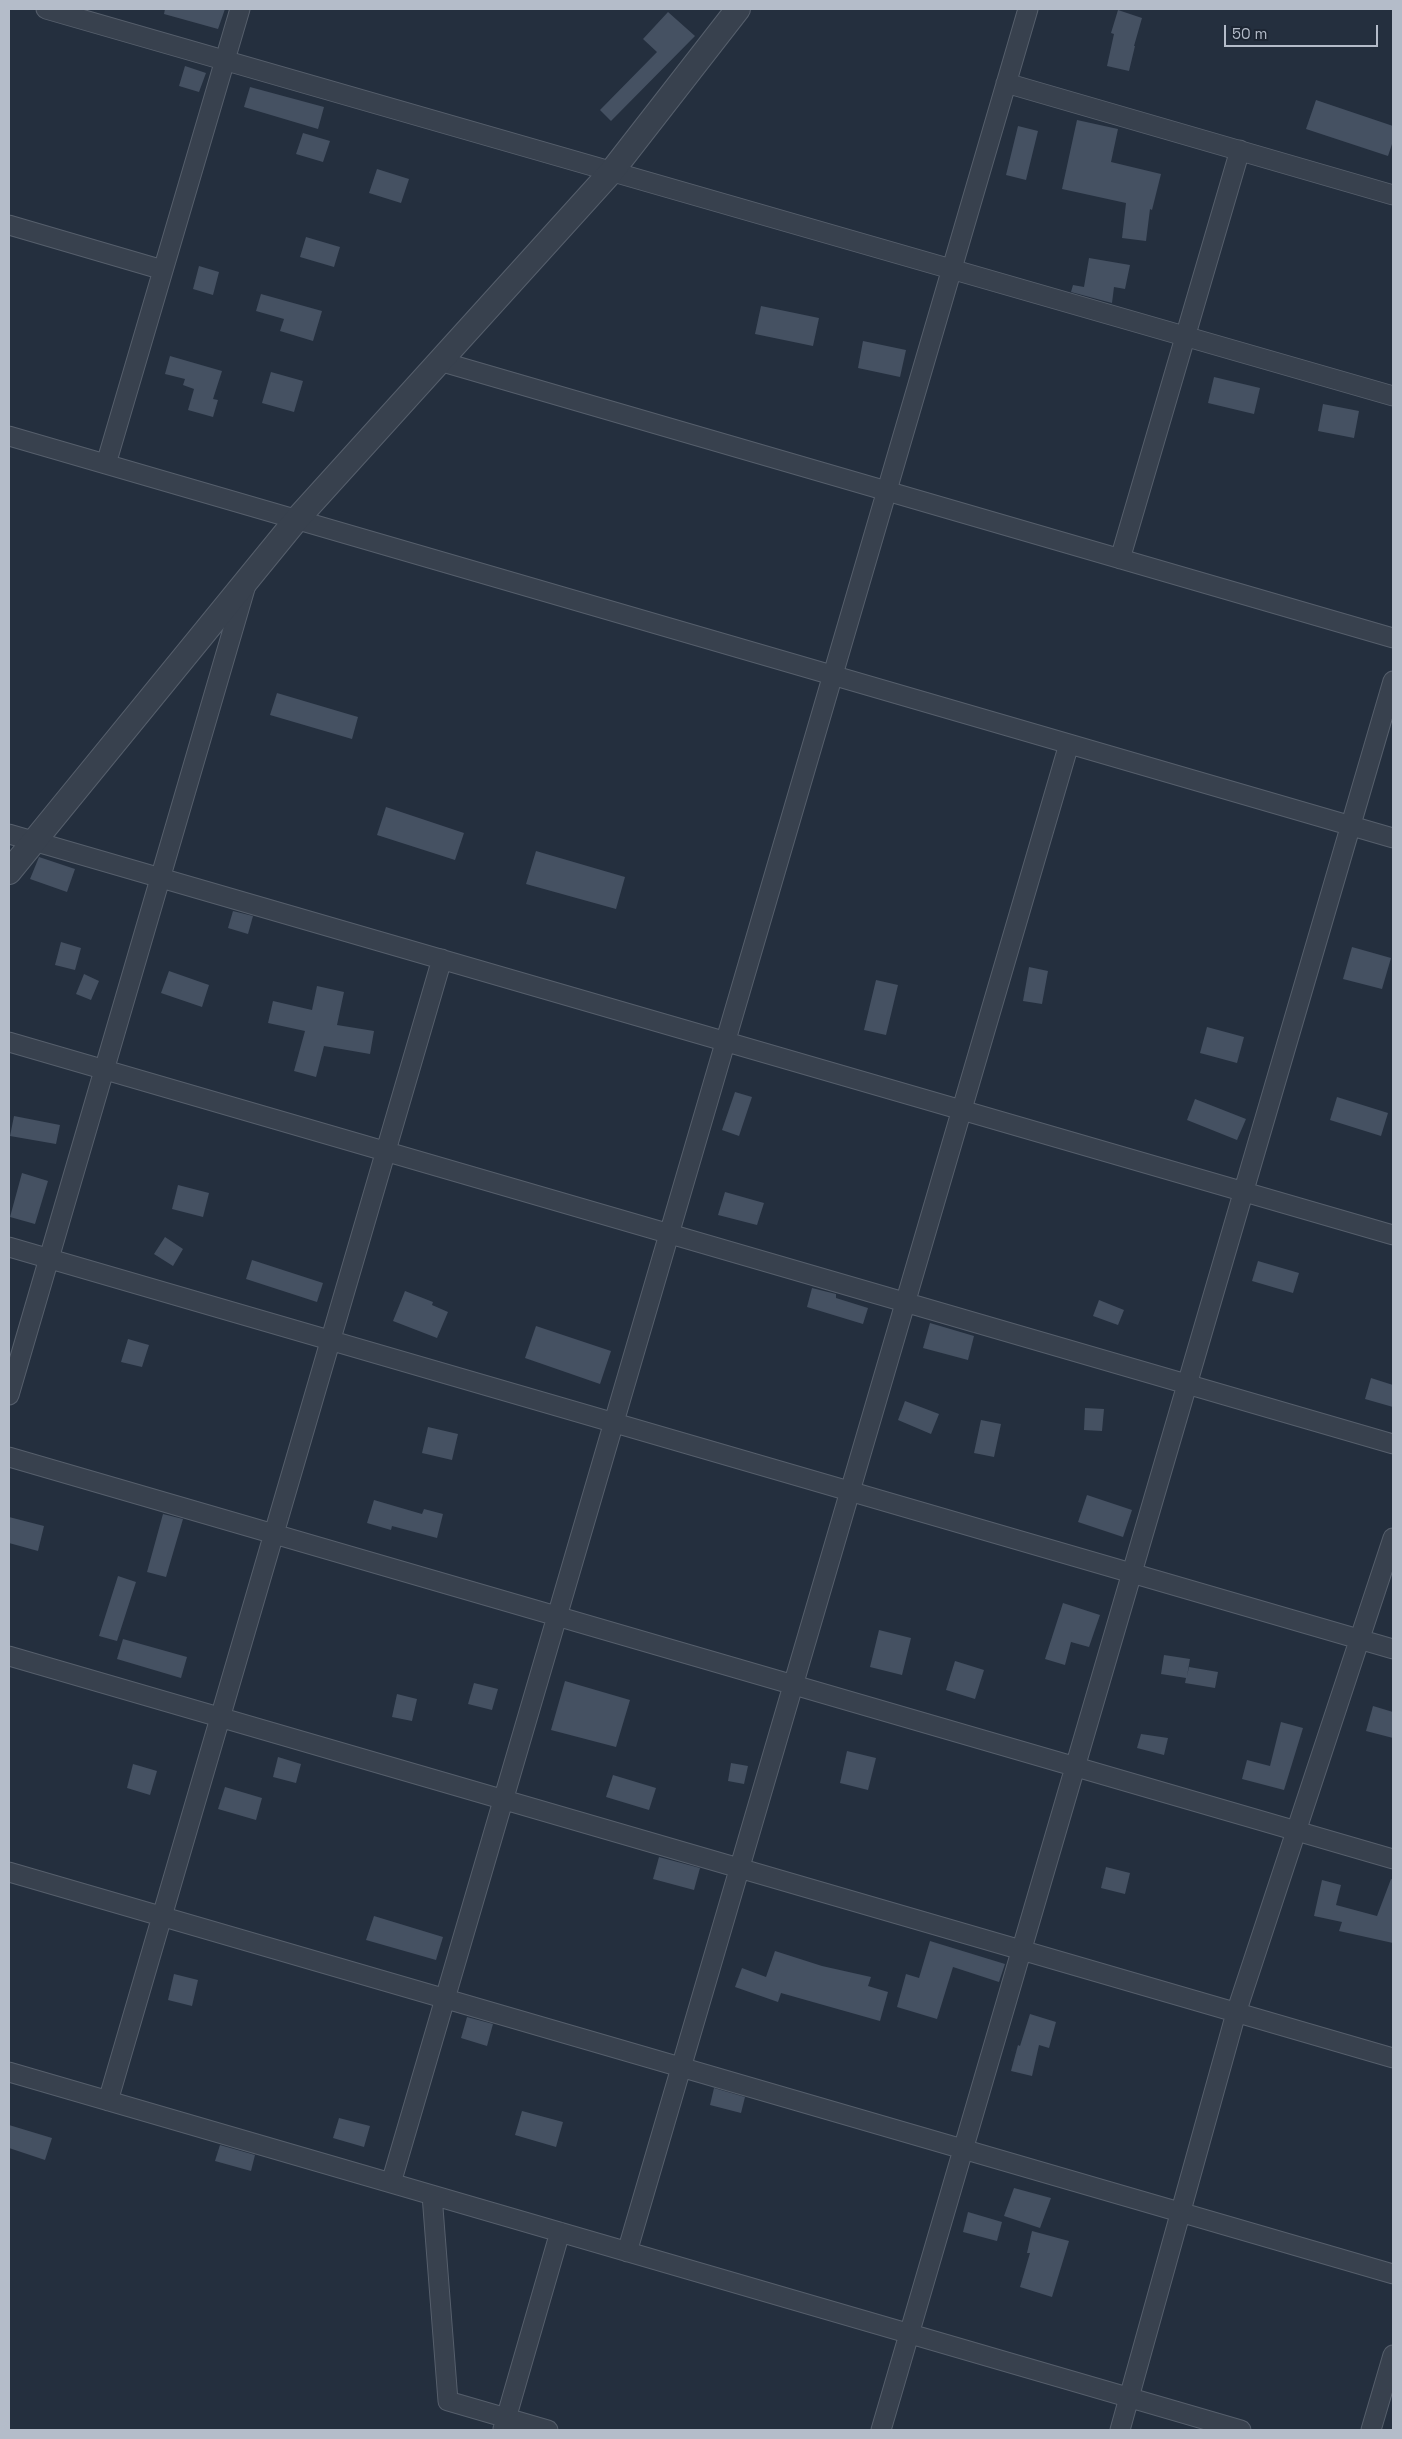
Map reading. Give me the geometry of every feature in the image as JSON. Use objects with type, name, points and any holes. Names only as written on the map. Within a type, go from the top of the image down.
[{"type":"street","points":[[46,9],[1393,396]]},
{"type":"street","points":[[106,464],[240,9]]},
{"type":"street","points":[[9,872],[298,520],[612,171],[738,9]]},
{"type":"street","points":[[391,2183],[1028,9]]},
{"type":"street","points":[[1006,83],[1393,195]]},
{"type":"street","points":[[1120,559],[1240,150]]},
{"type":"street","points":[[9,225],[163,270]]},
{"type":"street","points":[[440,361],[1393,638]]},
{"type":"street","points":[[9,436],[1393,838]]},
{"type":"street","points":[[9,1395],[248,579]]},
{"type":"street","points":[[881,2430],[1393,681]]},
{"type":"street","points":[[627,2252],[1069,744]]},
{"type":"street","points":[[9,834],[1393,1235]]},
{"type":"street","points":[[108,2101],[442,959]]},
{"type":"street","points":[[9,1042],[1393,1444]]},
{"type":"street","points":[[9,1246],[1393,1649]]},
{"type":"street","points":[[9,1457],[1393,1859]]},
{"type":"street","points":[[1120,2430],[1236,2013],[1393,1538]]},
{"type":"street","points":[[9,1656],[1393,2058]]},
{"type":"street","points":[[9,1872],[1393,2274]]},
{"type":"street","points":[[9,2072],[1241,2430]]},
{"type":"street","points":[[432,2195],[448,2401],[504,2424],[548,2430]]},
{"type":"street","points":[[504,2424],[560,2232]]},
{"type":"street","points":[[1371,2430],[1393,2355]]},
{"type":"building","points":[[165,9],[225,9],[218,29],[164,14]]},
{"type":"building","points":[[1118,10],[1142,18],[1129,71],[1107,66],[1114,34],[1111,33]]},
{"type":"building","points":[[668,12],[695,36],[611,121],[600,110],[657,52],[643,39]]},
{"type":"building","points":[[185,66],[206,73],[199,92],[179,86]]},
{"type":"building","points":[[250,87],[324,107],[318,129],[244,107]]},
{"type":"building","points":[[1316,100],[1393,126],[1393,141],[1388,156],[1306,129]]},
{"type":"building","points":[[1077,120],[1118,129],[1111,162],[1161,174],[1152,210],[1150,209],[1146,241],[1122,238],[1126,203],[1062,189]]},
{"type":"building","points":[[1018,126],[1038,131],[1026,180],[1006,175]]},
{"type":"building","points":[[303,133],[330,141],[323,162],[296,154]]},
{"type":"building","points":[[377,169],[409,179],[401,203],[369,193]]},
{"type":"building","points":[[306,237],[340,247],[334,267],[300,257]]},
{"type":"building","points":[[1089,258],[1130,265],[1125,289],[1114,287],[1112,303],[1071,292],[1073,285],[1084,287]]},
{"type":"building","points":[[199,266],[219,272],[213,295],[193,289]]},
{"type":"building","points":[[261,294],[322,311],[313,341],[280,331],[284,319],[256,311]]},
{"type":"building","points":[[761,306],[819,318],[813,346],[755,334]]},
{"type":"building","points":[[863,341],[906,350],[900,377],[858,368]]},
{"type":"building","points":[[170,356],[222,371],[213,399],[218,400],[213,417],[188,410],[194,389],[183,385],[185,379],[165,374]]},
{"type":"building","points":[[271,372],[303,381],[294,412],[262,403]]},
{"type":"building","points":[[1214,377],[1260,388],[1254,414],[1208,403]]},
{"type":"building","points":[[1323,404],[1359,411],[1354,438],[1318,431]]},
{"type":"building","points":[[277,693],[358,717],[352,739],[270,715]]},
{"type":"building","points":[[386,807],[464,833],[455,860],[377,835]]},
{"type":"building","points":[[536,851],[625,877],[616,909],[526,884]]},
{"type":"building","points":[[39,857],[75,869],[67,892],[30,879]]},
{"type":"building","points":[[233,911],[253,916],[248,934],[228,928]]},
{"type":"building","points":[[61,942],[81,948],[75,970],[55,965]]},
{"type":"building","points":[[1352,947],[1391,958],[1382,989],[1343,979]]},
{"type":"building","points":[[1029,967],[1048,971],[1042,1004],[1023,1001]]},
{"type":"building","points":[[169,971],[209,985],[202,1007],[161,993]]},
{"type":"building","points":[[84,974],[99,981],[91,1000],[76,994]]},
{"type":"building","points":[[876,980],[898,985],[886,1035],[864,1030]]},
{"type":"building","points":[[317,986],[344,992],[337,1025],[374,1031],[370,1054],[324,1046],[316,1077],[294,1071],[305,1031],[268,1023],[273,1001],[312,1010]]},
{"type":"building","points":[[1207,1027],[1244,1037],[1237,1063],[1200,1053]]},
{"type":"building","points":[[735,1092],[752,1097],[739,1136],[722,1130]]},
{"type":"building","points":[[1337,1097],[1388,1113],[1381,1136],[1330,1120]]},
{"type":"building","points":[[1195,1099],[1246,1119],[1237,1140],[1187,1120]]},
{"type":"building","points":[[14,1116],[60,1125],[56,1144],[10,1136]]},
{"type":"building","points":[[22,1173],[48,1181],[35,1224],[10,1217]]},
{"type":"building","points":[[178,1185],[209,1193],[203,1217],[172,1209]]},
{"type":"building","points":[[725,1192],[764,1203],[757,1225],[718,1215]]},
{"type":"building","points":[[165,1237],[183,1249],[173,1266],[154,1254]]},
{"type":"building","points":[[252,1260],[323,1283],[317,1302],[246,1279]]},
{"type":"building","points":[[1258,1261],[1299,1273],[1293,1293],[1252,1281]]},
{"type":"building","points":[[812,1288],[836,1294],[836,1298],[868,1308],[863,1324],[807,1307]]},
{"type":"building","points":[[405,1291],[433,1302],[432,1305],[448,1312],[437,1338],[393,1321]]},
{"type":"building","points":[[1099,1300],[1124,1310],[1118,1325],[1093,1316]]},
{"type":"building","points":[[930,1323],[974,1336],[968,1360],[923,1348]]},
{"type":"building","points":[[536,1326],[611,1351],[600,1384],[525,1358]]},
{"type":"building","points":[[128,1339],[149,1345],[142,1367],[121,1362]]},
{"type":"building","points":[[1371,1378],[1393,1385],[1393,1407],[1365,1399]]},
{"type":"building","points":[[905,1401],[939,1414],[931,1434],[898,1420]]},
{"type":"building","points":[[1085,1408],[1104,1409],[1102,1431],[1084,1430]]},
{"type":"building","points":[[981,1420],[1001,1424],[994,1457],[974,1453]]},
{"type":"building","points":[[428,1427],[458,1434],[452,1460],[422,1453]]},
{"type":"building","points":[[1087,1495],[1132,1510],[1123,1537],[1078,1522]]},
{"type":"building","points":[[374,1500],[422,1514],[424,1509],[443,1514],[437,1538],[392,1526],[391,1530],[367,1523]]},
{"type":"building","points":[[163,1514],[183,1519],[166,1577],[147,1572]]},
{"type":"building","points":[[9,1517],[44,1526],[38,1551],[9,1543]]},
{"type":"building","points":[[118,1576],[136,1582],[117,1641],[99,1636]]},
{"type":"building","points":[[1063,1603],[1100,1615],[1089,1647],[1071,1642],[1065,1665],[1045,1659]]},
{"type":"building","points":[[879,1630],[911,1638],[902,1675],[870,1667]]},
{"type":"building","points":[[123,1639],[187,1657],[181,1678],[117,1659]]},
{"type":"building","points":[[1164,1655],[1190,1659],[1187,1676],[1189,1667],[1218,1672],[1215,1688],[1185,1683],[1186,1678],[1161,1674]]},
{"type":"building","points":[[955,1661],[984,1670],[975,1699],[946,1690]]},
{"type":"building","points":[[565,1681],[630,1700],[616,1747],[551,1730]]},
{"type":"building","points":[[474,1683],[498,1689],[492,1710],[468,1704]]},
{"type":"building","points":[[397,1694],[417,1699],[412,1721],[392,1717]]},
{"type":"building","points":[[1373,1706],[1393,1712],[1393,1738],[1366,1731]]},
{"type":"building","points":[[1281,1722],[1303,1728],[1284,1790],[1242,1779],[1247,1760],[1270,1766]]},
{"type":"building","points":[[1141,1734],[1168,1738],[1164,1755],[1137,1748]]},
{"type":"building","points":[[847,1751],[876,1758],[868,1790],[840,1783]]},
{"type":"building","points":[[278,1757],[301,1764],[296,1783],[273,1777]]},
{"type":"building","points":[[731,1763],[748,1766],[744,1784],[728,1781]]},
{"type":"building","points":[[133,1764],[157,1771],[150,1795],[127,1788]]},
{"type":"building","points":[[613,1775],[656,1788],[649,1810],[606,1797]]},
{"type":"building","points":[[225,1787],[262,1798],[256,1820],[218,1809]]},
{"type":"building","points":[[659,1857],[700,1868],[694,1890],[653,1879]]},
{"type":"building","points":[[1106,1867],[1130,1873],[1125,1894],[1101,1888]]},
{"type":"building","points":[[1391,1879],[1393,1880],[1393,1943],[1339,1931],[1342,1922],[1314,1916],[1322,1880],[1341,1885],[1336,1905],[1377,1916]]},
{"type":"building","points":[[374,1916],[443,1937],[436,1960],[366,1940]]},
{"type":"building","points":[[930,1941],[1005,1964],[999,1982],[953,1967],[937,2019],[897,2007],[906,1974],[919,1978]]},
{"type":"building","points":[[775,1951],[822,1966],[871,1977],[868,1986],[888,1992],[880,2021],[781,1993],[778,2002],[735,1987],[742,1968],[766,1977]]},
{"type":"building","points":[[174,1974],[198,1980],[192,2006],[168,2000]]},
{"type":"building","points":[[1030,2014],[1056,2022],[1049,2048],[1039,2045],[1032,2076],[1011,2071],[1018,2045],[1020,2046]]},
{"type":"building","points":[[467,2017],[493,2024],[487,2046],[461,2038]]},
{"type":"building","points":[[714,2088],[745,2097],[741,2113],[710,2105]]},
{"type":"building","points":[[522,2111],[563,2122],[556,2147],[515,2135]]},
{"type":"building","points":[[339,2118],[370,2126],[364,2147],[333,2138]]},
{"type":"building","points":[[9,2125],[52,2138],[45,2160],[9,2148]]},
{"type":"building","points":[[220,2145],[255,2155],[251,2171],[215,2161]]},
{"type":"building","points":[[1014,2188],[1051,2198],[1040,2228],[1004,2216]]},
{"type":"building","points":[[968,2212],[1002,2222],[997,2241],[963,2232]]},
{"type":"building","points":[[1032,2231],[1069,2241],[1052,2297],[1020,2287],[1030,2253],[1027,2253]]}]
